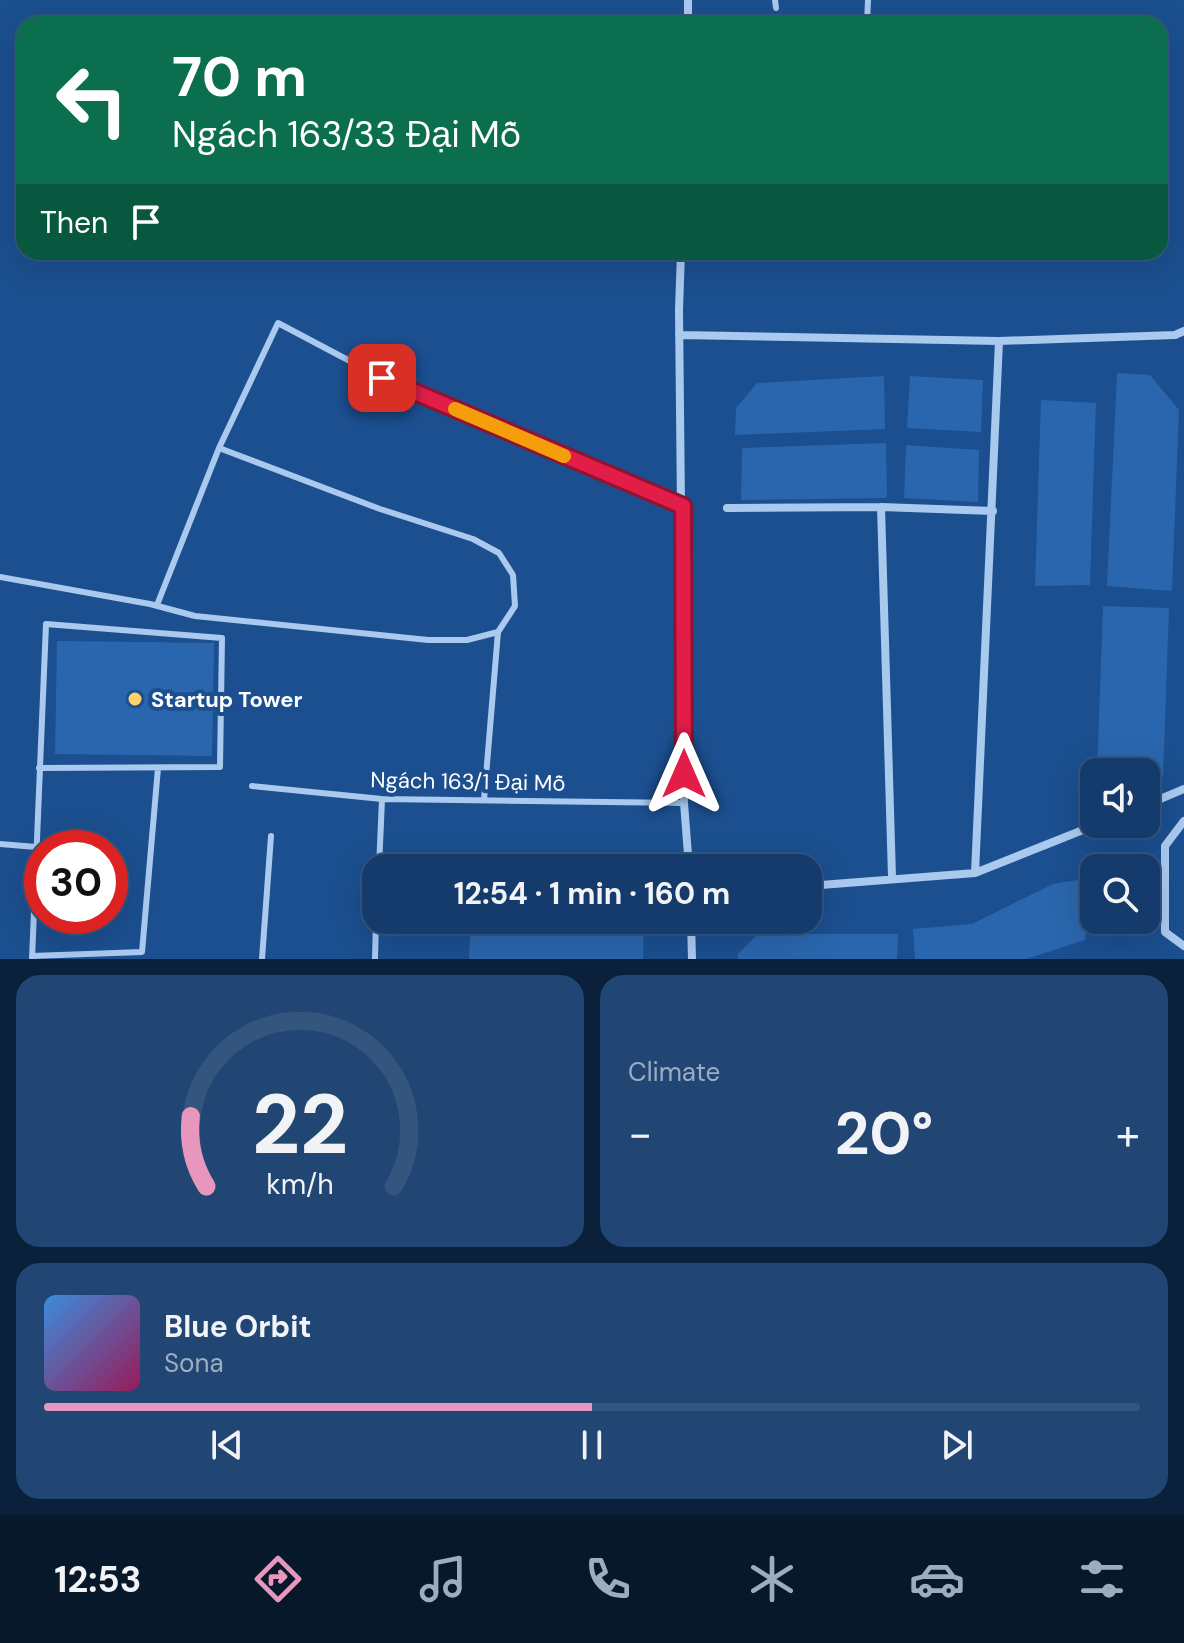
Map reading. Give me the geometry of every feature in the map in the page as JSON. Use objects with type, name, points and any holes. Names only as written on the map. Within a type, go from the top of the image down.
[{"type":"street","points":[[681,260],[684,803],[688,854]]},
{"type":"street","points":[[679,335],[999,341],[1175,335],[1184,331]]},
{"type":"street","points":[[975,873],[999,341]]},
{"type":"street","points":[[727,508],[881,507],[993,511]]},
{"type":"street","points":[[881,507],[892,877]]},
{"type":"street","points":[[1160,799],[1184,789]]},
{"type":"street","points":[[1184,823],[1165,846],[1165,932],[1184,946]]},
{"type":"street","points":[[822,884],[975,873],[1080,831]]},
{"type":"street","points":[[691,934],[692,959]]},
{"type":"lane","points":[[157,605],[219,448],[278,323],[382,378],[683,506]]},
{"type":"lane","points":[[219,448],[380,509],[473,539],[499,553],[513,575],[515,606],[498,632],[484,800]]},
{"type":"lane","points":[[0,577],[157,605],[195,616],[428,640],[467,640],[498,632]]},
{"type":"lane","points":[[37,830],[39,768],[46,624],[222,638],[220,767],[39,768]]},
{"type":"lane","points":[[33,934],[32,957],[142,952],[158,768]]},
{"type":"lane","name":"Ngách 163/1 Đại Mỗ","points":[[252,786],[382,799],[684,803]]},
{"type":"lane","points":[[380,854],[382,799]]},
{"type":"lane","points":[[262,959],[271,836]]},
{"type":"lane","points":[[0,844],[24,846]]},
{"type":"lane","points":[[375,959],[376,934]]},
{"type":"building","points":[[1117,373],[1150,375],[1179,410],[1172,591],[1107,586]]},
{"type":"building","points":[[884,376],[885,429],[735,435],[736,408],[757,383]]},
{"type":"building","points":[[910,376],[983,380],[981,432],[907,428]]},
{"type":"building","points":[[1041,400],[1096,403],[1090,585],[1035,586]]},
{"type":"building","points":[[886,443],[887,498],[741,500],[742,448]]},
{"type":"building","points":[[906,445],[979,450],[978,502],[904,498]]},
{"type":"building","points":[[1103,606],[1169,608],[1163,776],[1160,778],[1160,758],[1098,758]]},
{"type":"building","name":"Startup Tower","points":[[57,641],[214,643],[212,756],[55,754]]},
{"type":"building","points":[[1080,880],[1080,934],[1085,934],[1085,940],[1026,959],[915,959],[913,929],[972,924],[1053,884]]},
{"type":"building","points":[[470,934],[644,934],[643,959],[469,959]]},
{"type":"building","points":[[758,934],[898,934],[897,959],[738,959],[738,954]]},
{"type":"slow traffic","points":[[455,409],[564,456]]},
{"type":"place","name":"Startup Tower","points":[[135,699]]},
{"type":"route","points":[[382,378],[683,506],[684,774]]}]
